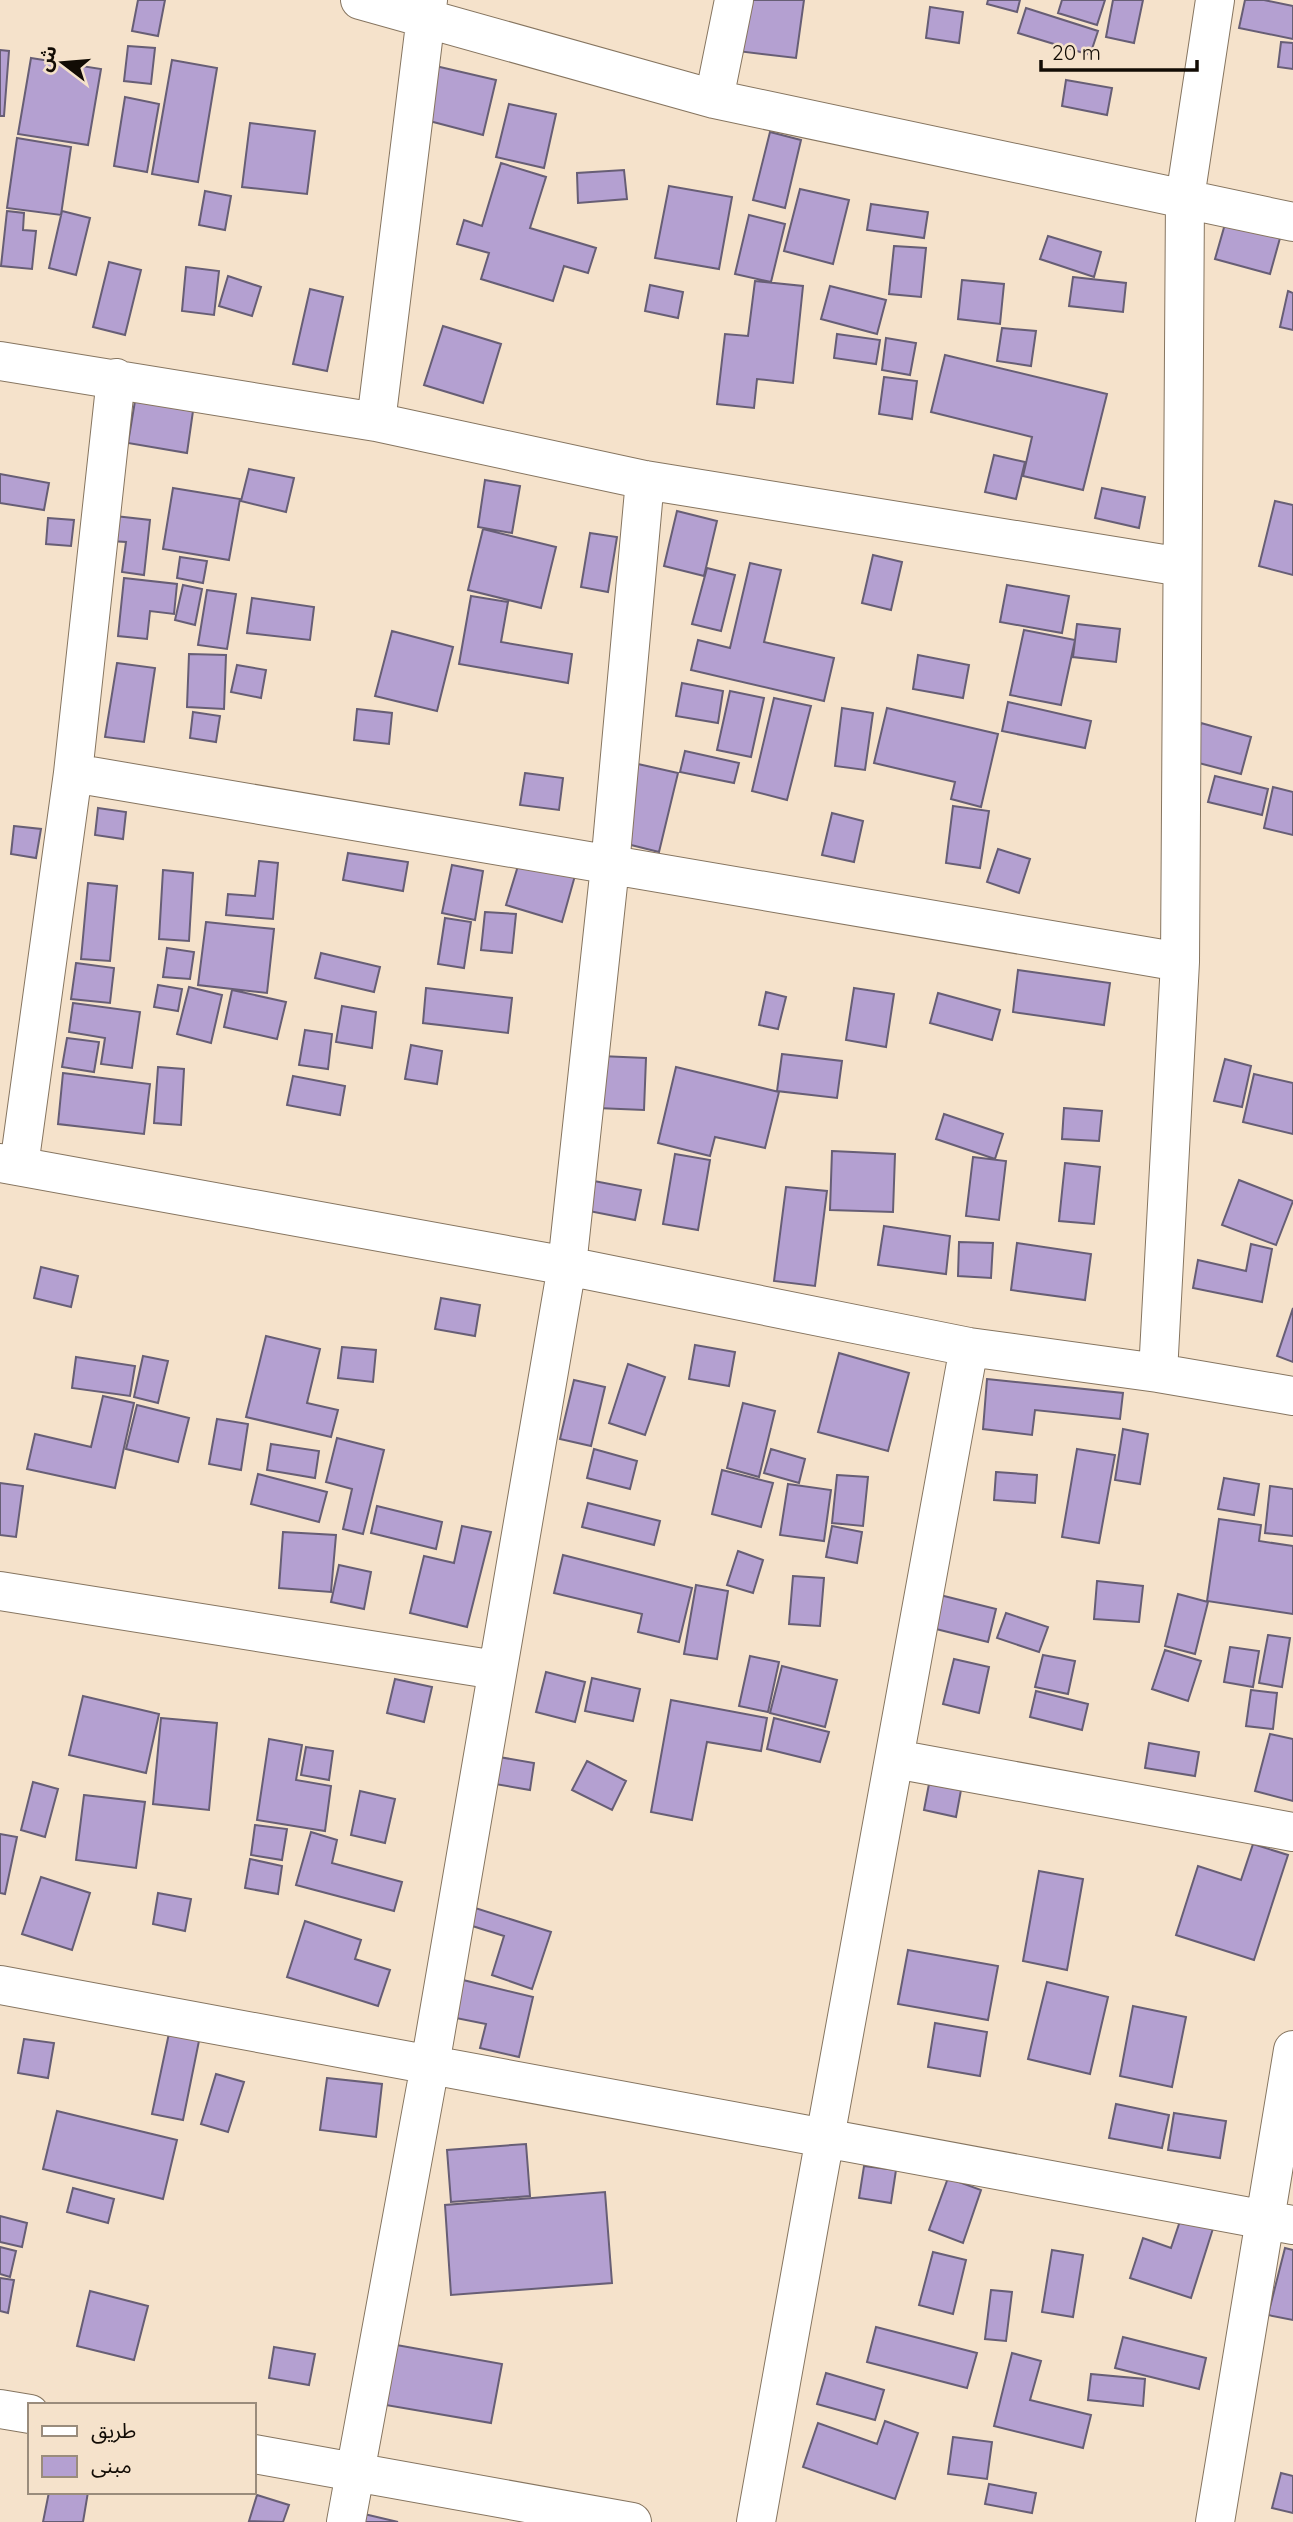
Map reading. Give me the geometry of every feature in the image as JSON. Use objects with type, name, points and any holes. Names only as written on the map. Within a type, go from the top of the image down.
[{"type":"street","points":[[360,0],[426,10],[714,99],[1293,222]]},
{"type":"street","points":[[714,99],[734,0]]},
{"type":"street","points":[[1158,1373],[1180,962],[1185,198],[1215,0]]},
{"type":"street","points":[[376,422],[426,10]]},
{"type":"street","points":[[0,361],[376,422],[645,480],[1182,568]]},
{"type":"street","points":[[116,379],[73,773],[9,1165],[568,1266],[969,1347],[1158,1373],[1293,1396]]},
{"type":"street","points":[[346,2522],[430,2065],[496,1670],[568,1266],[610,866],[645,480]]},
{"type":"street","points":[[73,773],[1180,962]]},
{"type":"street","points":[[756,2522],[969,1347]]},
{"type":"street","points":[[0,1591],[496,1670]]},
{"type":"street","points":[[895,1759],[1293,1832]]},
{"type":"street","points":[[0,1985],[1279,2222]]},
{"type":"street","points":[[1215,2522],[1279,2222],[1293,2050]]},
{"type":"street","points":[[0,2409],[28,2414]]},
{"type":"street","points":[[256,2454],[632,2522]]},
{"type":"building","points":[[138,0],[165,0],[158,36],[132,31]]},
{"type":"building","points":[[744,0],[804,0],[796,58],[737,51]]},
{"type":"building","points":[[988,0],[1020,0],[1017,12],[987,4]]},
{"type":"building","points":[[1062,0],[1105,0],[1097,25],[1058,13]]},
{"type":"building","points":[[1113,0],[1143,0],[1134,43],[1106,37]]},
{"type":"building","points":[[1245,0],[1264,0],[1293,6],[1293,39],[1239,28]]},
{"type":"building","points":[[930,7],[963,12],[959,43],[926,38]]},
{"type":"building","points":[[1026,8],[1098,31],[1090,55],[1018,33]]},
{"type":"building","points":[[1281,42],[1293,43],[1293,69],[1278,67]]},
{"type":"building","points":[[128,46],[155,48],[151,84],[124,81]]},
{"type":"building","points":[[0,50],[9,51],[4,116],[0,116]]},
{"type":"building","points":[[31,58],[101,69],[88,145],[18,134]]},
{"type":"building","points":[[172,60],[217,68],[198,182],[152,174]]},
{"type":"building","points":[[427,64],[496,80],[483,135],[414,117]]},
{"type":"building","points":[[1066,80],[1112,88],[1107,115],[1062,106]]},
{"type":"building","points":[[125,97],[159,104],[147,172],[114,166]]},
{"type":"building","points":[[509,104],[556,114],[544,168],[496,157]]},
{"type":"building","points":[[250,123],[315,131],[307,194],[242,187]]},
{"type":"building","points":[[770,132],[801,140],[785,208],[753,200]]},
{"type":"building","points":[[17,138],[71,147],[61,215],[7,208]]},
{"type":"building","points":[[501,163],[546,177],[530,228],[596,248],[588,273],[564,266],[553,301],[481,279],[489,253],[457,244],[464,220],[482,226]]},
{"type":"building","points":[[624,170],[627,199],[578,203],[577,173]]},
{"type":"building","points":[[669,186],[732,197],[719,269],[655,258]]},
{"type":"building","points":[[800,189],[849,200],[833,264],[784,251]]},
{"type":"building","points":[[205,191],[231,196],[225,230],[199,225]]},
{"type":"building","points":[[871,204],[928,212],[924,238],[867,230]]},
{"type":"building","points":[[7,211],[24,213],[23,230],[36,231],[32,269],[1,266]]},
{"type":"building","points":[[62,211],[90,218],[76,275],[49,268]]},
{"type":"building","points":[[749,215],[785,224],[771,282],[735,274]]},
{"type":"building","points":[[1227,217],[1282,231],[1270,274],[1215,259]]},
{"type":"building","points":[[1048,236],[1101,252],[1094,277],[1040,259]]},
{"type":"building","points":[[894,246],[926,248],[921,297],[889,294]]},
{"type":"building","points":[[109,262],[141,270],[125,335],[93,327]]},
{"type":"building","points":[[186,267],[219,271],[214,315],[182,311]]},
{"type":"building","points":[[228,276],[261,287],[252,316],[219,306]]},
{"type":"building","points":[[1073,277],[1126,283],[1123,312],[1069,306]]},
{"type":"building","points":[[962,280],[1004,284],[1000,324],[958,319]]},
{"type":"building","points":[[755,281],[803,286],[793,383],[757,379],[754,408],[717,404],[725,334],[748,336]]},
{"type":"building","points":[[650,285],[683,292],[678,318],[645,311]]},
{"type":"building","points":[[830,286],[886,300],[877,334],[821,319]]},
{"type":"building","points":[[310,289],[343,297],[327,371],[293,364]]},
{"type":"building","points":[[1288,291],[1293,293],[1293,330],[1280,327]]},
{"type":"building","points":[[443,326],[501,344],[483,403],[424,385]]},
{"type":"building","points":[[1002,328],[1036,331],[1031,366],[997,361]]},
{"type":"building","points":[[837,334],[880,340],[876,364],[834,358]]},
{"type":"building","points":[[886,338],[916,343],[910,375],[882,370]]},
{"type":"building","points":[[945,355],[1107,394],[1083,490],[1023,476],[1032,437],[931,412]]},
{"type":"building","points":[[884,377],[917,381],[912,419],[879,414]]},
{"type":"building","points":[[135,401],[193,411],[187,453],[128,443]]},
{"type":"building","points":[[994,455],[1025,462],[1016,499],[985,492]]},
{"type":"building","points":[[249,469],[294,478],[286,512],[241,501]]},
{"type":"building","points":[[0,474],[49,483],[44,510],[0,503]]},
{"type":"building","points":[[485,480],[520,486],[512,533],[478,527]]},
{"type":"building","points":[[173,488],[240,499],[229,560],[163,549]]},
{"type":"building","points":[[1102,488],[1145,497],[1139,528],[1095,518]]},
{"type":"building","points":[[1275,501],[1293,505],[1293,575],[1259,566]]},
{"type":"building","points":[[677,511],[717,521],[704,576],[664,566]]},
{"type":"building","points":[[115,516],[150,520],[144,575],[122,572],[126,542],[111,541]]},
{"type":"building","points":[[48,518],[74,520],[71,546],[46,544]]},
{"type":"building","points":[[483,529],[556,547],[541,608],[468,590]]},
{"type":"building","points":[[590,533],[617,537],[608,592],[581,587]]},
{"type":"building","points":[[873,555],[902,562],[891,610],[862,603]]},
{"type":"building","points":[[180,557],[207,561],[203,583],[177,578]]},
{"type":"building","points":[[750,563],[781,570],[764,642],[834,658],[824,701],[691,670],[698,640],[730,648]]},
{"type":"building","points":[[707,568],[735,575],[721,631],[692,624]]},
{"type":"building","points":[[124,578],[177,584],[174,614],[150,611],[147,639],[118,636]]},
{"type":"building","points":[[183,585],[202,589],[195,625],[175,620]]},
{"type":"building","points":[[1007,585],[1069,596],[1062,633],[1000,622]]},
{"type":"building","points":[[207,590],[236,594],[227,649],[198,645]]},
{"type":"building","points":[[471,596],[508,602],[501,642],[572,654],[568,683],[459,664]]},
{"type":"building","points":[[252,598],[314,607],[310,640],[247,633]]},
{"type":"building","points":[[1077,624],[1120,629],[1116,662],[1073,657]]},
{"type":"building","points":[[1024,630],[1075,640],[1061,705],[1010,695]]},
{"type":"building","points":[[392,631],[453,647],[437,711],[375,696]]},
{"type":"building","points":[[189,654],[226,655],[224,709],[187,707]]},
{"type":"building","points":[[918,655],[969,665],[963,698],[913,689]]},
{"type":"building","points":[[117,663],[155,668],[144,742],[105,737]]},
{"type":"building","points":[[237,665],[266,670],[261,698],[231,692]]},
{"type":"building","points":[[682,683],[723,691],[718,723],[676,716]]},
{"type":"building","points":[[730,691],[764,698],[751,757],[717,750]]},
{"type":"building","points":[[774,698],[811,706],[787,800],[752,791]]},
{"type":"building","points":[[1008,702],[1091,721],[1085,748],[1002,731]]},
{"type":"building","points":[[842,708],[873,713],[865,770],[835,766]]},
{"type":"building","points":[[887,708],[998,734],[981,807],[951,799],[955,782],[874,763]]},
{"type":"building","points":[[357,709],[392,713],[389,744],[354,740]]},
{"type":"building","points":[[193,712],[220,716],[216,742],[190,738]]},
{"type":"building","points":[[1201,723],[1251,737],[1241,774],[1191,761]]},
{"type":"building","points":[[685,751],[739,763],[734,783],[680,772]]},
{"type":"building","points":[[638,764],[678,773],[659,852],[619,842]]},
{"type":"building","points":[[525,773],[563,778],[559,810],[520,805]]},
{"type":"building","points":[[1215,776],[1268,789],[1262,815],[1208,802]]},
{"type":"building","points":[[1273,787],[1293,792],[1293,835],[1264,828]]},
{"type":"building","points":[[953,806],[989,811],[980,868],[946,863]]},
{"type":"building","points":[[98,808],[126,812],[123,839],[95,835]]},
{"type":"building","points":[[832,813],[863,821],[854,862],[822,855]]},
{"type":"building","points":[[14,826],[41,829],[36,858],[11,854]]},
{"type":"building","points":[[998,849],[1030,859],[1019,893],[987,882]]},
{"type":"building","points":[[348,853],[408,862],[403,891],[343,880]]},
{"type":"building","points":[[521,856],[576,872],[562,922],[506,905]]},
{"type":"building","points":[[259,861],[278,863],[273,919],[226,915],[228,894],[255,896]]},
{"type":"building","points":[[452,865],[483,871],[475,920],[442,913]]},
{"type":"building","points":[[163,870],[193,873],[189,941],[159,939]]},
{"type":"building","points":[[88,883],[117,886],[110,961],[81,959]]},
{"type":"building","points":[[485,912],[516,914],[512,953],[481,950]]},
{"type":"building","points":[[445,918],[471,922],[464,968],[438,964]]},
{"type":"building","points":[[206,922],[274,929],[267,993],[198,985]]},
{"type":"building","points":[[167,948],[194,952],[190,979],[163,977]]},
{"type":"building","points":[[321,953],[380,967],[374,992],[315,978]]},
{"type":"building","points":[[76,963],[114,968],[110,1003],[71,999]]},
{"type":"building","points":[[1018,970],[1110,983],[1104,1025],[1013,1012]]},
{"type":"building","points":[[158,985],[182,989],[178,1011],[154,1007]]},
{"type":"building","points":[[189,987],[222,995],[211,1043],[177,1034]]},
{"type":"building","points":[[426,988],[512,998],[508,1033],[423,1023]]},
{"type":"building","points":[[854,988],[894,994],[886,1047],[846,1040]]},
{"type":"building","points":[[232,990],[286,1002],[277,1039],[224,1027]]},
{"type":"building","points":[[766,992],[786,997],[778,1029],[759,1025]]},
{"type":"building","points":[[938,993],[1000,1010],[992,1040],[930,1023]]},
{"type":"building","points":[[73,1003],[140,1012],[132,1068],[101,1064],[105,1038],[69,1032]]},
{"type":"building","points":[[342,1006],[376,1012],[372,1048],[336,1042]]},
{"type":"building","points":[[305,1030],[332,1034],[328,1069],[299,1065]]},
{"type":"building","points":[[67,1038],[99,1042],[94,1072],[62,1067]]},
{"type":"building","points":[[411,1045],[442,1051],[437,1084],[405,1079]]},
{"type":"building","points":[[782,1054],[842,1061],[837,1098],[777,1091]]},
{"type":"building","points":[[600,1056],[646,1058],[644,1110],[597,1108]]},
{"type":"building","points":[[1225,1059],[1251,1066],[1242,1107],[1214,1101]]},
{"type":"building","points":[[158,1067],[184,1069],[181,1125],[154,1123]]},
{"type":"building","points":[[676,1067],[779,1092],[765,1148],[715,1137],[710,1156],[658,1143]]},
{"type":"building","points":[[63,1073],[150,1084],[144,1134],[58,1124]]},
{"type":"building","points":[[1254,1074],[1293,1083],[1293,1134],[1243,1122]]},
{"type":"building","points":[[293,1076],[345,1086],[340,1115],[287,1105]]},
{"type":"building","points":[[1064,1108],[1102,1111],[1099,1141],[1062,1139]]},
{"type":"building","points":[[944,1114],[1003,1134],[995,1159],[936,1139]]},
{"type":"building","points":[[832,1151],[895,1154],[893,1212],[830,1210]]},
{"type":"building","points":[[675,1154],[710,1160],[698,1230],[663,1224]]},
{"type":"building","points":[[973,1157],[1006,1161],[999,1220],[966,1216]]},
{"type":"building","points":[[1065,1163],[1100,1167],[1094,1224],[1059,1221]]},
{"type":"building","points":[[1239,1180],[1293,1201],[1276,1245],[1222,1225]]},
{"type":"building","points":[[594,1181],[641,1190],[635,1220],[589,1211]]},
{"type":"building","points":[[786,1187],[827,1191],[815,1286],[774,1281]]},
{"type":"building","points":[[884,1226],[950,1236],[946,1274],[878,1265]]},
{"type":"building","points":[[959,1242],[993,1243],[991,1278],[958,1276]]},
{"type":"building","points":[[1017,1243],[1091,1254],[1085,1300],[1011,1290]]},
{"type":"building","points":[[1251,1244],[1272,1249],[1262,1302],[1193,1288],[1198,1260],[1246,1271]]},
{"type":"building","points":[[41,1267],[78,1276],[71,1307],[34,1298]]},
{"type":"building","points":[[441,1298],[480,1305],[475,1336],[435,1329]]},
{"type":"building","points":[[1293,1308],[1293,1362],[1277,1356]]},
{"type":"building","points":[[266,1336],[320,1349],[307,1403],[338,1410],[331,1437],[246,1417]]},
{"type":"building","points":[[695,1345],[735,1352],[729,1386],[689,1379]]},
{"type":"building","points":[[342,1347],[376,1350],[373,1382],[338,1378]]},
{"type":"building","points":[[839,1353],[909,1373],[888,1451],[818,1432]]},
{"type":"building","points":[[143,1356],[168,1361],[158,1403],[134,1397]]},
{"type":"building","points":[[76,1357],[135,1366],[130,1396],[72,1388]]},
{"type":"building","points":[[628,1364],[665,1377],[645,1435],[609,1423]]},
{"type":"building","points":[[987,1379],[1123,1393],[1120,1419],[1035,1410],[1032,1435],[983,1429]]},
{"type":"building","points":[[574,1380],[605,1387],[591,1446],[560,1439]]},
{"type":"building","points":[[103,1396],[134,1403],[115,1488],[27,1469],[35,1434],[91,1447]]},
{"type":"building","points":[[743,1403],[775,1411],[759,1477],[727,1468]]},
{"type":"building","points":[[137,1405],[189,1418],[178,1462],[126,1449]]},
{"type":"building","points":[[217,1419],[248,1424],[241,1470],[209,1464]]},
{"type":"building","points":[[1123,1429],[1148,1434],[1140,1484],[1115,1480]]},
{"type":"building","points":[[337,1438],[384,1450],[363,1534],[343,1529],[352,1489],[326,1482]]},
{"type":"building","points":[[271,1444],[319,1451],[315,1478],[267,1470]]},
{"type":"building","points":[[594,1449],[637,1461],[630,1489],[587,1478]]},
{"type":"building","points":[[771,1449],[805,1459],[799,1483],[764,1473]]},
{"type":"building","points":[[1077,1449],[1115,1455],[1099,1543],[1062,1537]]},
{"type":"building","points":[[722,1470],[773,1483],[761,1527],[712,1514]]},
{"type":"building","points":[[996,1472],[1037,1475],[1035,1503],[994,1500]]},
{"type":"building","points":[[258,1474],[327,1492],[319,1522],[251,1504]]},
{"type":"building","points":[[837,1475],[868,1477],[863,1526],[832,1523]]},
{"type":"building","points":[[1224,1478],[1259,1484],[1254,1515],[1218,1509]]},
{"type":"building","points":[[0,1483],[23,1486],[16,1537],[0,1535]]},
{"type":"building","points":[[788,1484],[831,1490],[824,1541],[780,1535]]},
{"type":"building","points":[[1270,1486],[1293,1489],[1293,1536],[1265,1533]]},
{"type":"building","points":[[588,1503],[660,1521],[654,1545],[582,1527]]},
{"type":"building","points":[[377,1506],[442,1522],[436,1549],[371,1533]]},
{"type":"building","points":[[1219,1519],[1261,1525],[1259,1541],[1293,1546],[1293,1614],[1207,1601]]},
{"type":"building","points":[[462,1526],[491,1532],[467,1627],[410,1613],[424,1556],[454,1563]]},
{"type":"building","points":[[832,1526],[862,1532],[857,1563],[826,1557]]},
{"type":"building","points":[[283,1532],[336,1535],[331,1592],[279,1588]]},
{"type":"building","points":[[738,1551],[763,1560],[753,1593],[727,1585]]},
{"type":"building","points":[[563,1555],[692,1588],[679,1642],[638,1632],[642,1614],[554,1593]]},
{"type":"building","points":[[339,1565],[371,1572],[364,1609],[331,1602]]},
{"type":"building","points":[[793,1576],[824,1578],[820,1626],[789,1624]]},
{"type":"building","points":[[1097,1581],[1143,1586],[1139,1622],[1094,1619]]},
{"type":"building","points":[[696,1585],[728,1591],[717,1659],[684,1654]]},
{"type":"building","points":[[1178,1594],[1208,1602],[1195,1654],[1165,1646]]},
{"type":"building","points":[[940,1595],[996,1609],[988,1642],[932,1628]]},
{"type":"building","points":[[1006,1613],[1048,1627],[1039,1652],[997,1638]]},
{"type":"building","points":[[1268,1635],[1290,1638],[1282,1687],[1259,1683]]},
{"type":"building","points":[[1230,1647],[1259,1651],[1253,1687],[1224,1682]]},
{"type":"building","points":[[1165,1650],[1201,1661],[1188,1701],[1152,1689]]},
{"type":"building","points":[[1043,1655],[1075,1661],[1068,1694],[1035,1687]]},
{"type":"building","points":[[750,1656],[779,1662],[768,1712],[739,1706]]},
{"type":"building","points":[[954,1659],[989,1667],[979,1713],[943,1704]]},
{"type":"building","points":[[782,1666],[837,1680],[825,1727],[770,1713]]},
{"type":"building","points":[[546,1672],[585,1682],[575,1722],[536,1712]]},
{"type":"building","points":[[592,1678],[640,1689],[633,1721],[585,1711]]},
{"type":"building","points":[[395,1679],[432,1687],[424,1722],[387,1713]]},
{"type":"building","points":[[1251,1690],[1277,1693],[1273,1729],[1246,1726]]},
{"type":"building","points":[[1036,1691],[1088,1704],[1082,1730],[1030,1717]]},
{"type":"building","points":[[83,1696],[159,1714],[146,1773],[69,1755]]},
{"type":"building","points":[[671,1700],[767,1718],[761,1751],[707,1742],[692,1820],[651,1812]]},
{"type":"building","points":[[161,1718],[217,1723],[209,1810],[153,1804]]},
{"type":"building","points":[[774,1718],[829,1732],[820,1762],[767,1749]]},
{"type":"building","points":[[1270,1734],[1293,1739],[1293,1801],[1255,1791]]},
{"type":"building","points":[[269,1739],[302,1745],[296,1780],[331,1786],[325,1831],[257,1820]]},
{"type":"building","points":[[1149,1743],[1199,1752],[1195,1776],[1145,1768]]},
{"type":"building","points":[[306,1747],[333,1751],[329,1780],[301,1775]]},
{"type":"building","points":[[499,1757],[534,1763],[530,1790],[495,1784]]},
{"type":"building","points":[[587,1761],[626,1781],[612,1810],[572,1790]]},
{"type":"building","points":[[33,1782],[58,1789],[45,1837],[21,1830]]},
{"type":"building","points":[[929,1784],[961,1790],[956,1817],[924,1810]]},
{"type":"building","points":[[360,1791],[395,1799],[385,1843],[351,1835]]},
{"type":"building","points":[[84,1795],[145,1802],[136,1868],[76,1860]]},
{"type":"building","points":[[255,1825],[287,1829],[282,1860],[251,1855]]},
{"type":"building","points":[[311,1832],[337,1840],[332,1863],[402,1882],[394,1911],[296,1885]]},
{"type":"building","points":[[0,1834],[17,1837],[5,1894],[0,1893]]},
{"type":"building","points":[[1253,1844],[1288,1855],[1254,1960],[1176,1935],[1198,1866],[1241,1880]]},
{"type":"building","points":[[250,1859],[282,1866],[278,1894],[245,1888]]},
{"type":"building","points":[[1039,1871],[1083,1879],[1067,1970],[1023,1961]]},
{"type":"building","points":[[41,1877],[90,1893],[72,1950],[22,1934]]},
{"type":"building","points":[[158,1893],[191,1899],[185,1931],[153,1924]]},
{"type":"building","points":[[453,1901],[551,1932],[532,1989],[492,1975],[504,1936],[447,1918]]},
{"type":"building","points":[[305,1921],[361,1940],[355,1959],[390,1970],[378,2006],[287,1977]]},
{"type":"building","points":[[908,1950],[998,1966],[988,2020],[898,2004]]},
{"type":"building","points":[[459,1979],[533,1997],[519,2057],[480,2048],[486,2024],[451,2017]]},
{"type":"building","points":[[1047,1982],[1108,1997],[1090,2074],[1028,2059]]},
{"type":"building","points":[[1133,2006],[1186,2017],[1172,2087],[1120,2076]]},
{"type":"building","points":[[172,2019],[202,2026],[183,2120],[152,2114]]},
{"type":"building","points":[[935,2023],[987,2032],[980,2076],[928,2067]]},
{"type":"building","points":[[24,2039],[54,2043],[48,2078],[18,2073]]},
{"type":"building","points":[[216,2074],[244,2082],[228,2132],[201,2124]]},
{"type":"building","points":[[327,2078],[382,2084],[376,2137],[320,2130]]},
{"type":"building","points":[[1116,2104],[1169,2115],[1162,2148],[1109,2138]]},
{"type":"building","points":[[57,2111],[177,2140],[163,2199],[43,2169]]},
{"type":"building","points":[[1174,2113],[1226,2121],[1220,2158],[1168,2150]]},
{"type":"building","points":[[526,2144],[530,2196],[451,2202],[447,2150]]},
{"type":"building","points":[[864,2166],[896,2170],[891,2203],[859,2198]]},
{"type":"building","points":[[948,2178],[981,2190],[963,2243],[929,2230]]},
{"type":"building","points":[[73,2188],[114,2199],[108,2223],[67,2212]]},
{"type":"building","points":[[605,2192],[612,2283],[451,2295],[445,2205]]},
{"type":"building","points":[[1184,2209],[1216,2219],[1191,2298],[1130,2278],[1143,2238],[1171,2248]]},
{"type":"building","points":[[0,2216],[27,2223],[22,2247],[0,2242]]},
{"type":"building","points":[[0,2247],[16,2251],[10,2277],[0,2274]]},
{"type":"building","points":[[1285,2248],[1293,2250],[1293,2320],[1268,2315]]},
{"type":"building","points":[[1052,2250],[1083,2255],[1073,2317],[1042,2312]]},
{"type":"building","points":[[933,2252],[966,2260],[953,2314],[919,2305]]},
{"type":"building","points":[[0,2278],[14,2280],[8,2313],[0,2311]]},
{"type":"building","points":[[991,2290],[1012,2292],[1006,2341],[985,2339]]},
{"type":"building","points":[[90,2291],[148,2306],[134,2360],[77,2346]]},
{"type":"building","points":[[876,2327],[977,2353],[967,2388],[867,2362]]},
{"type":"building","points":[[1123,2337],[1206,2358],[1199,2389],[1115,2368]]},
{"type":"building","points":[[391,2344],[502,2364],[491,2423],[380,2404]]},
{"type":"building","points":[[274,2347],[315,2354],[309,2385],[269,2378]]},
{"type":"building","points":[[1012,2353],[1041,2361],[1030,2400],[1091,2415],[1083,2448],[994,2426]]},
{"type":"building","points":[[826,2373],[884,2390],[875,2420],[817,2404]]},
{"type":"building","points":[[1091,2374],[1145,2379],[1143,2406],[1088,2400]]},
{"type":"building","points":[[885,2421],[918,2433],[895,2499],[803,2467],[818,2423],[877,2444]]},
{"type":"building","points":[[953,2437],[992,2442],[987,2479],[948,2474]]},
{"type":"building","points":[[1281,2473],[1293,2476],[1293,2513],[1272,2508]]},
{"type":"building","points":[[989,2484],[1036,2493],[1032,2513],[985,2504]]},
{"type":"building","points":[[49,2494],[88,2494],[83,2522],[43,2522]]},
{"type":"building","points":[[257,2495],[289,2505],[283,2522],[249,2521]]},
{"type":"building","points":[[360,2513],[398,2522],[358,2522]]}]
